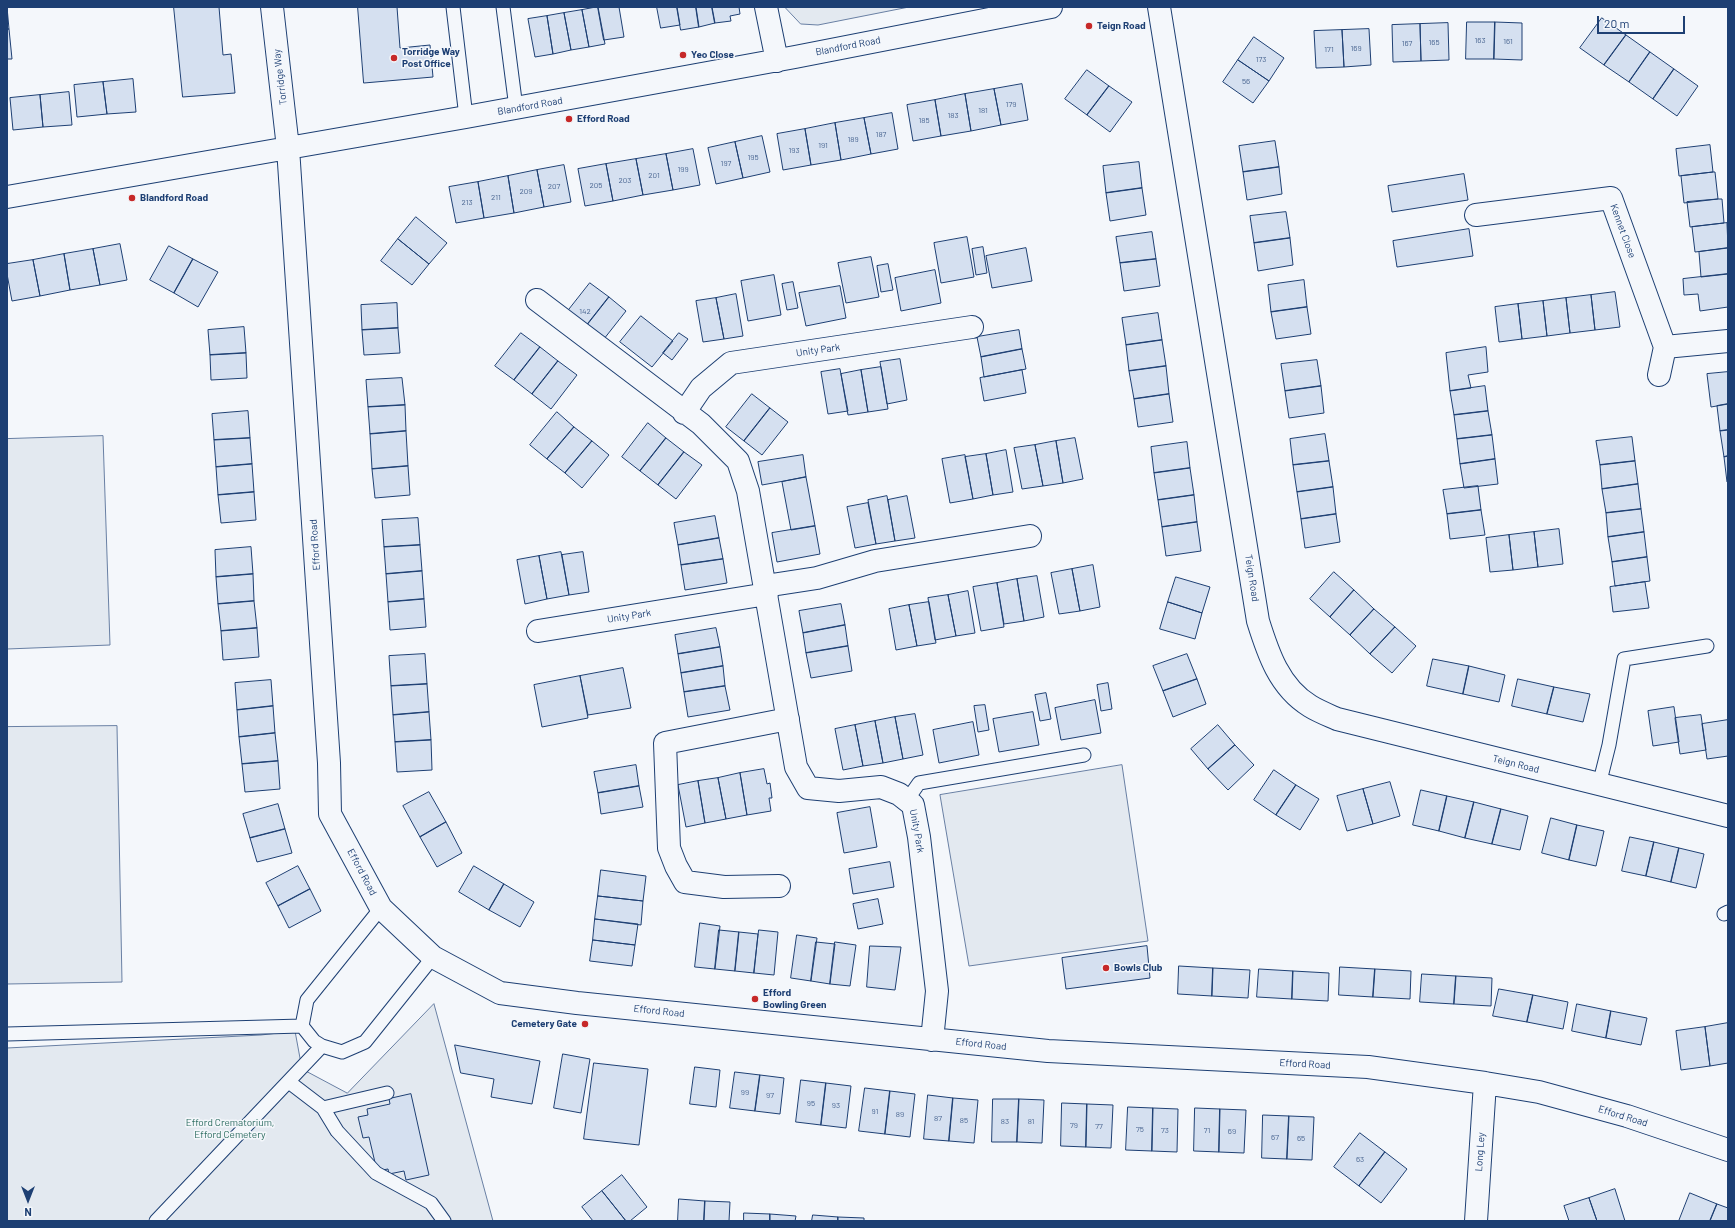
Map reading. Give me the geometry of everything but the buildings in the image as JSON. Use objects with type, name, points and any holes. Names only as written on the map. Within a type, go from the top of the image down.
[{"type":"street","name":"Torridge Way","points":[[272,7],[288,148]]},
{"type":"street","points":[[766,7],[777,60]]},
{"type":"street","name":"Blandford Road","points":[[7,197],[516,108],[777,60],[1051,7]]},
{"type":"street","name":"Teign Road","points":[[1159,7],[1258,621],[1270,658],[1287,686],[1309,705],[1337,719],[1728,816]]},
{"type":"street","name":"Efford Road","points":[[288,148],[328,755],[330,814],[381,908],[433,957],[500,993],[577,1003],[932,1040],[1055,1051],[1368,1067],[1485,1083],[1539,1092],[1619,1114],[1728,1150]]},
{"type":"street","name":"Kennet Close","points":[[1476,215],[1612,198],[1665,347]]},
{"type":"street","name":"Unity Park","points":[[537,300],[701,424],[738,461],[748,492],[796,768],[808,788],[839,792],[881,787],[899,794],[913,805],[919,837],[937,991],[932,1040]]},
{"type":"street","name":"Unity Park","points":[[684,412],[701,388],[731,363],[972,327]]},
{"type":"street","points":[[1659,375],[1665,347],[1728,341]]},
{"type":"street","name":"Unity Park","points":[[538,631],[766,590],[817,578],[875,561],[1030,536]]},
{"type":"street","points":[[779,886],[724,887],[685,882],[676,866],[669,848],[665,743],[788,719]]},
{"type":"street","name":"Long Ley","points":[[1476,1221],[1485,1083]]},
{"type":"lane","points":[[452,7],[466,117]]},
{"type":"lane","points":[[503,7],[516,108]]},
{"type":"lane","points":[[1599,785],[1609,745],[1624,659],[1707,646]]},
{"type":"lane","points":[[907,800],[920,783],[1084,755]]},
{"type":"lane","points":[[381,908],[307,1000],[302,1026],[314,1041],[322,1046],[342,1052],[365,1042],[433,957]]},
{"type":"lane","points":[[7,1034],[166,1031],[302,1026]]},
{"type":"lane","points":[[156,1221],[322,1046]]},
{"type":"lane","points":[[289,1082],[323,1108],[338,1131],[376,1173],[431,1203],[444,1221]]},
{"type":"lane","points":[[323,1108],[387,1093]]},
{"type":"green space","points":[[785,7],[909,7],[818,25],[801,24]]},
{"type":"green space","points":[[103,436],[110,645],[7,649],[7,439]]},
{"type":"green space","points":[[117,726],[122,982],[7,984],[7,727]]},
{"type":"green space","points":[[1122,765],[1148,941],[969,966],[940,795]]},
{"type":"green space","name":"Efford Crematorium, Efford Cemetery","points":[[434,1004],[493,1221],[7,1221],[7,1048],[261,1035],[295,1031],[302,1069],[347,1093]]},
{"type":"place","name":"Teign Road","points":[[1089,26]]},
{"type":"place","name":"Yeo Close","points":[[683,55]]},
{"type":"place","name":"Torridge Way Post Office","points":[[394,58]]},
{"type":"place","name":"Efford Road","points":[[569,119]]},
{"type":"place","name":"Blandford Road","points":[[132,198]]},
{"type":"place","name":"Bowls Club","points":[[1106,968]]},
{"type":"place","name":"Efford Bowling Green","points":[[755,999]]},
{"type":"place","name":"Cemetery Gate","points":[[585,1024]]}]
